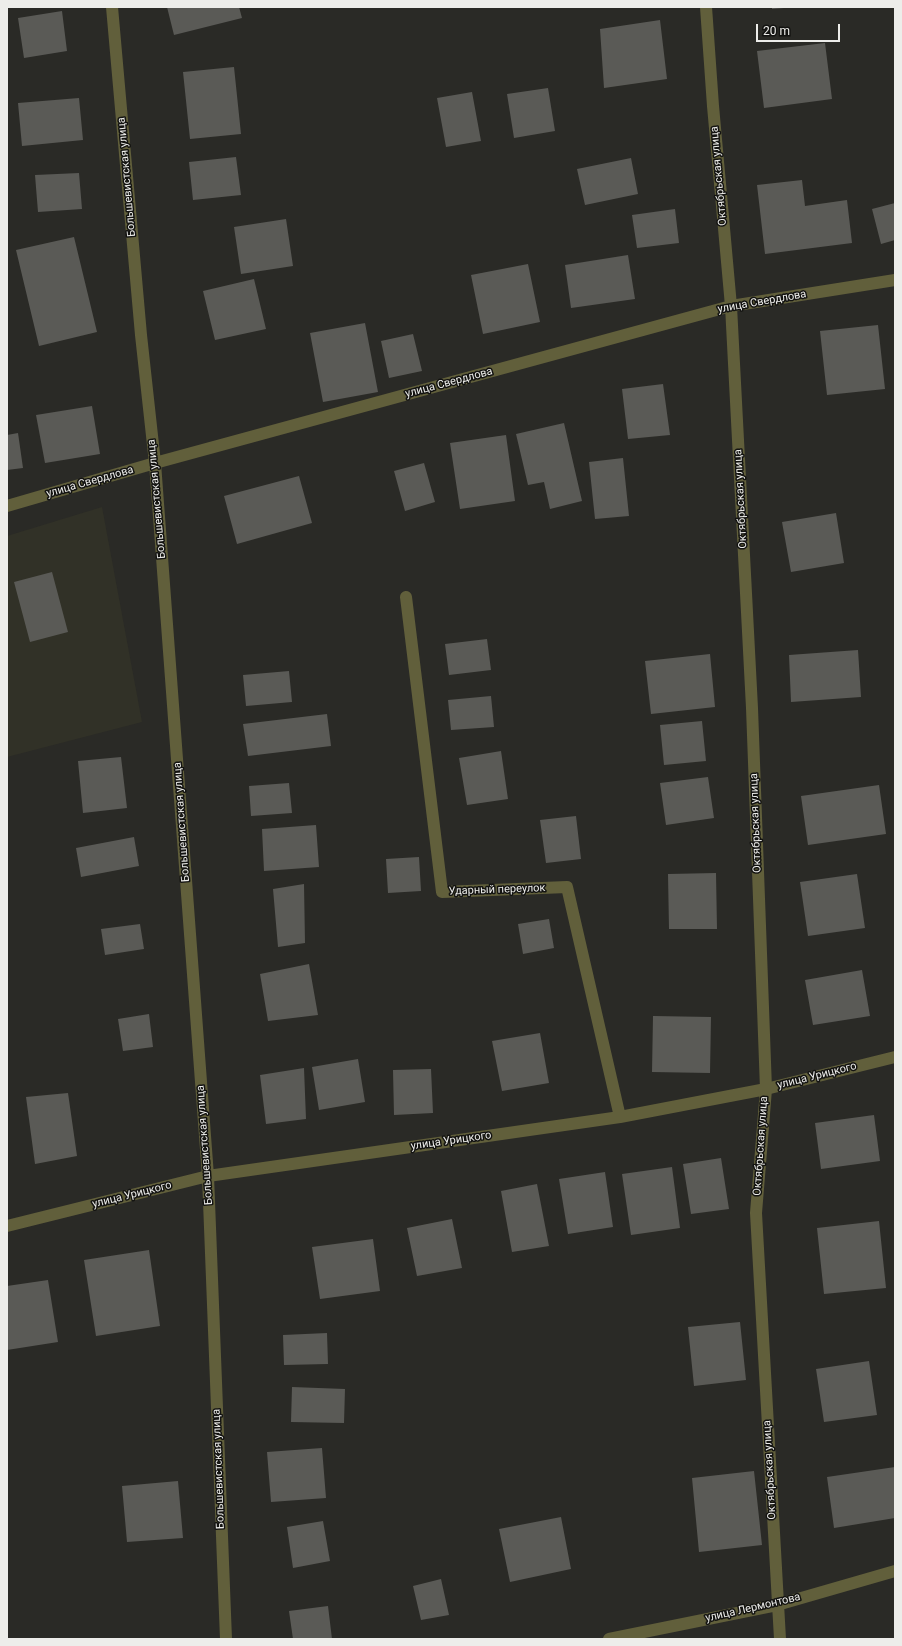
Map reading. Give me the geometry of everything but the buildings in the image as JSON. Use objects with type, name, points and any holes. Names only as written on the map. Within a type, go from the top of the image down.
[{"type":"street","name":"Большевистская улица","points":[[112,7],[141,335],[155,463],[208,1176],[226,1639]]},
{"type":"street","name":"Октябрьская улица","points":[[706,7],[713,106],[731,306],[752,708],[766,1089],[756,1213],[780,1639]]},
{"type":"street","name":"улица Свердлова","points":[[7,506],[155,463],[731,306],[895,280]]},
{"type":"street","name":"Ударный переулок","points":[[406,597],[442,892],[567,887],[620,1117]]},
{"type":"street","name":"улица Урицкого","points":[[7,1226],[208,1176],[620,1117],[766,1089],[895,1057]]},
{"type":"street","name":"улица Лермонтова","points":[[609,1639],[777,1605],[895,1571]]},
{"type":"shaded area","points":[[102,507],[142,722],[7,757],[7,536]]}]
